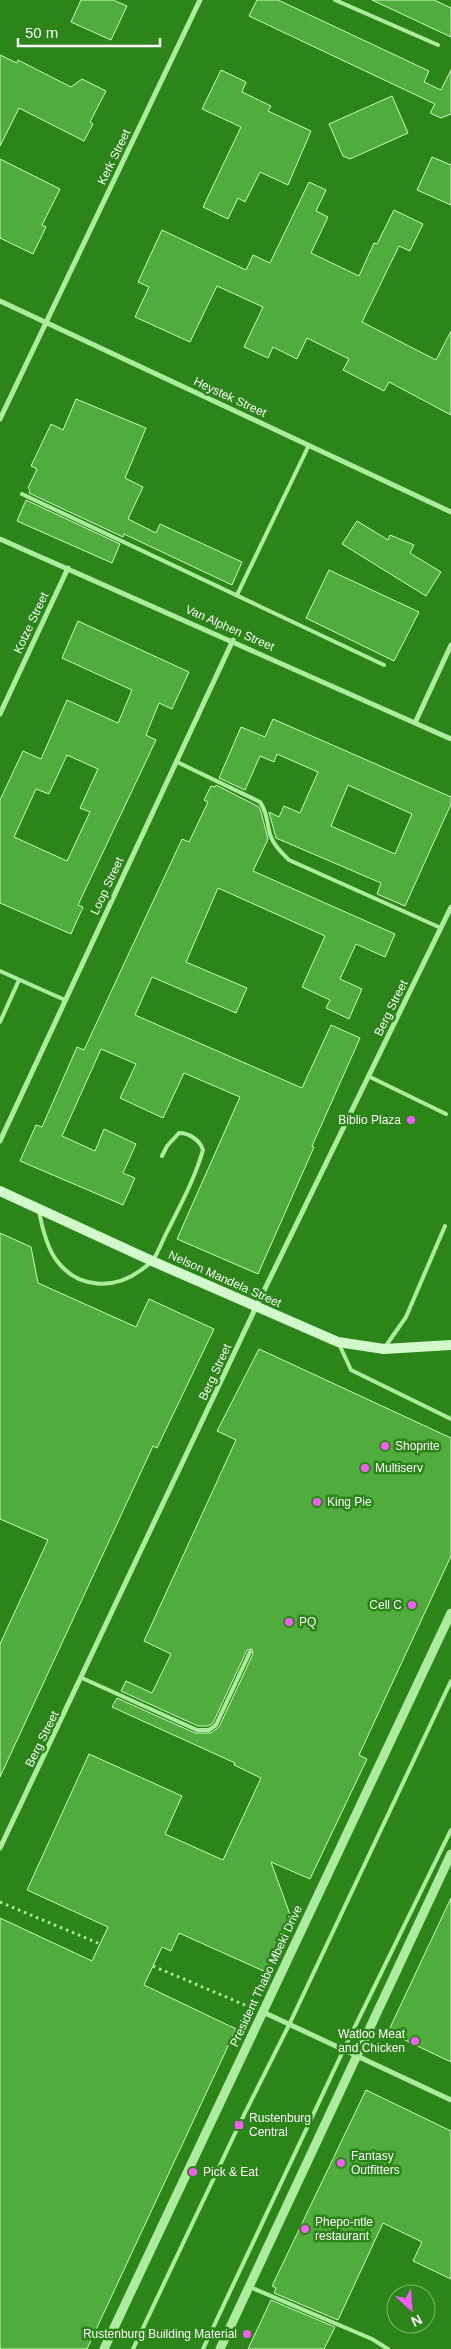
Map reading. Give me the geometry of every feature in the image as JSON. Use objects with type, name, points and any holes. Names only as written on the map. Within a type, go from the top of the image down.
[{"type":"main road","name":"Nelson Mandela Street","points":[[0,1191],[152,1261],[338,1342],[384,1349],[451,1345]]},
{"type":"street","name":"Kerk Street","points":[[0,420],[200,0]]},
{"type":"street","name":"Heystek Street","points":[[0,301],[451,512]]},
{"type":"street","name":"Van Alphen Street","points":[[0,539],[233,640],[451,739]]},
{"type":"street","name":"Kotze Street","points":[[0,714],[68,568]]},
{"type":"street","name":"Loop Street","points":[[0,1141],[233,640]]},
{"type":"street","points":[[415,723],[451,645]]},
{"type":"street","name":"Berg Street","points":[[0,1848],[256,1307],[451,907]]},
{"type":"street","name":"President Thabo Mbeki Drive","points":[[104,2349],[451,1613]]},
{"type":"street","points":[[220,2349],[450,1857]]},
{"type":"street","points":[[263,2012],[451,2100]]},
{"type":"lane","points":[[335,0],[438,45]]},
{"type":"lane","points":[[237,595],[309,445]]},
{"type":"lane","points":[[22,494],[384,665]]},
{"type":"lane","points":[[176,762],[260,802],[267,812],[270,836],[278,849],[289,860],[441,928]]},
{"type":"lane","points":[[0,971],[65,1000]]},
{"type":"lane","points":[[0,1022],[19,980]]},
{"type":"lane","points":[[368,1076],[446,1114]]},
{"type":"lane","points":[[39,1209],[48,1244],[56,1260],[64,1269],[84,1280],[111,1285],[122,1282],[132,1277],[152,1261],[182,1202],[203,1150],[202,1144],[192,1137],[179,1133],[167,1146],[162,1156]]},
{"type":"lane","points":[[384,1349],[406,1317],[445,1226]]},
{"type":"lane","points":[[338,1342],[351,1370],[451,1419]]},
{"type":"lane","points":[[82,1678],[197,1730],[209,1730],[216,1725],[250,1652]]},
{"type":"lane","points":[[133,2349],[239,2125],[290,2025],[451,1681]]},
{"type":"lane","points":[[203,2349],[343,2050],[451,1830]]},
{"type":"lane","points":[[250,2287],[372,2339],[388,2349]]},
{"type":"path","points":[[0,1902],[100,1944]]},
{"type":"path","points":[[153,1966],[263,2012]]},
{"type":"building","points":[[81,0],[113,0],[127,6],[111,40],[71,22]]},
{"type":"building","points":[[257,0],[278,0],[429,71],[424,82],[441,90],[451,70],[451,114],[441,118],[430,113],[435,104],[249,16]]},
{"type":"building","points":[[372,0],[434,0],[451,8],[451,37]]},
{"type":"building","points":[[0,55],[17,63],[18,60],[71,87],[82,79],[106,91],[90,122],[93,124],[84,141],[19,108],[0,146]]},
{"type":"building","points":[[221,70],[246,82],[242,92],[271,106],[268,111],[311,131],[288,185],[260,172],[245,202],[238,198],[228,219],[203,207],[241,127],[202,109]]},
{"type":"building","points":[[392,96],[408,133],[350,159],[343,156],[329,124]]},
{"type":"building","points":[[432,157],[451,165],[451,205],[417,190]]},
{"type":"building","points":[[0,159],[60,189],[42,225],[46,227],[33,254],[0,238]]},
{"type":"building","points":[[309,182],[326,190],[316,211],[328,217],[311,253],[359,276],[374,243],[377,244],[394,210],[423,224],[410,251],[399,246],[362,322],[436,360],[451,331],[451,415],[389,382],[384,391],[343,370],[349,359],[307,338],[297,359],[273,347],[268,358],[244,347],[263,307],[217,286],[190,342],[135,317],[149,287],[138,282],[162,230],[246,270],[253,255],[270,263]]},
{"type":"building","points":[[76,399],[146,428],[125,478],[143,487],[128,519],[156,533],[160,524],[242,562],[232,585],[124,534],[123,537],[29,493],[30,490],[28,488],[37,469],[31,466],[51,424],[63,430]]},
{"type":"building","points":[[26,500],[120,544],[112,563],[17,521]]},
{"type":"building","points":[[357,521],[388,540],[390,535],[414,545],[410,553],[441,572],[426,596],[342,544]]},
{"type":"building","points":[[329,570],[419,612],[394,661],[306,618]]},
{"type":"building","points":[[78,621],[189,672],[172,709],[159,703],[146,735],[156,740],[78,905],[83,907],[71,934],[0,903],[0,800],[23,751],[41,759],[67,700],[118,723],[132,690],[62,658]],"holes":[[[67,755],[98,769],[80,808],[90,812],[67,861],[14,837],[36,789],[49,794]]]},
{"type":"building","points":[[273,719],[451,797],[451,804],[405,906],[377,894],[381,883],[276,838],[269,812],[279,817],[284,806],[300,813],[318,772],[277,754],[274,762],[260,756],[245,790],[219,778],[241,727],[265,737]],"holes":[[[348,785],[412,814],[395,854],[331,826]]]},
{"type":"building","points":[[216,785],[259,807],[268,839],[253,871],[395,934],[385,957],[356,944],[340,979],[362,989],[349,1019],[326,1008],[330,1000],[302,987],[325,936],[218,888],[186,962],[247,988],[236,1013],[152,977],[135,1015],[302,1088],[331,1025],[360,1038],[258,1274],[177,1239],[240,1097],[184,1073],[163,1118],[120,1098],[136,1064],[101,1049],[62,1136],[95,1151],[104,1129],[136,1144],[123,1173],[135,1178],[123,1205],[20,1161],[36,1125],[42,1127],[77,1047],[84,1050],[182,839],[189,842],[208,802],[204,800],[211,786],[215,787]]},
{"type":"building","points":[[0,1233],[31,1247],[38,1283],[136,1327],[149,1299],[214,1329],[157,1448],[153,1446],[0,1777],[0,1644],[48,1540],[0,1519]]},
{"type":"building","points":[[259,1349],[451,1438],[451,1556],[359,1755],[367,1759],[310,1879],[271,1862],[292,1920],[268,1973],[179,1933],[171,1951],[162,1947],[144,1985],[236,2029],[87,2349],[0,2349],[0,1918],[92,1961],[108,1927],[27,1890],[89,1754],[182,1796],[165,1834],[223,1860],[261,1778],[234,1765],[235,1763],[112,1707],[117,1698],[195,1733],[211,1733],[219,1727],[253,1654],[252,1649],[247,1650],[213,1723],[208,1726],[198,1726],[121,1691],[126,1681],[152,1693],[171,1654],[144,1641],[236,1440],[217,1431]]},
{"type":"building","points":[[451,1898],[451,2062],[388,2032]]},
{"type":"building","points":[[366,2090],[451,2131],[451,2279],[413,2261],[422,2242],[383,2223],[338,2320],[274,2293],[276,2288],[272,2286]]},
{"type":"building","points":[[271,2300],[335,2327],[324,2349],[248,2349]]},
{"type":"place","name":"Biblio Plaza","points":[[411,1120]]},
{"type":"place","name":"Shoprite","points":[[385,1446]]},
{"type":"place","name":"Multiserv","points":[[365,1468]]},
{"type":"place","name":"King Pie","points":[[317,1502]]},
{"type":"place","name":"Cell C","points":[[412,1605]]},
{"type":"place","name":"PQ","points":[[289,1622]]},
{"type":"place","name":"Watloo Meat and Chicken","points":[[415,2041]]},
{"type":"place","name":"Rustenburg Central","points":[[239,2125]]},
{"type":"place","name":"Fantasy Outfitters","points":[[341,2163]]},
{"type":"place","name":"Pick & Eat","points":[[193,2172]]},
{"type":"place","name":"Phepo-ntle restaurant","points":[[305,2229]]},
{"type":"place","name":"Rustenburg Building Material","points":[[247,2334]]}]
